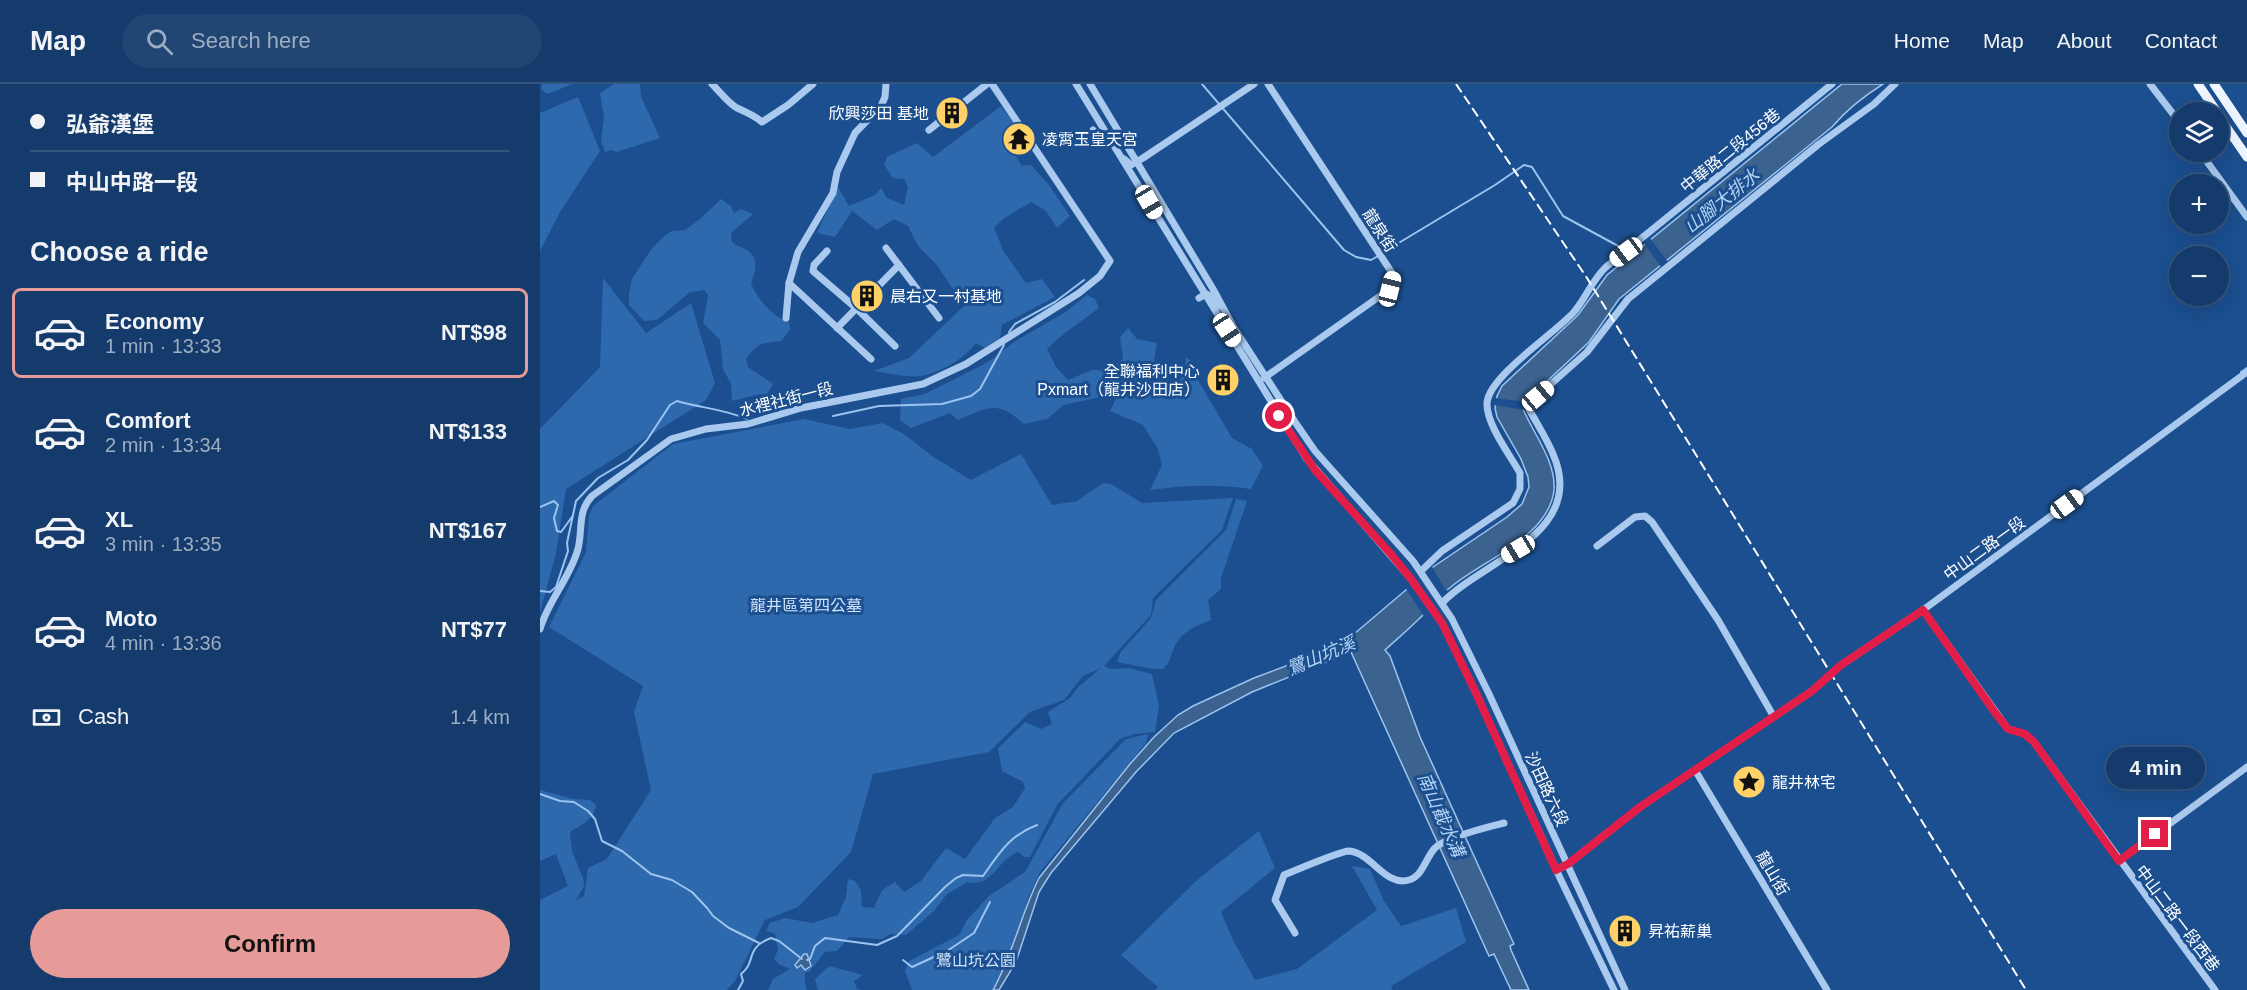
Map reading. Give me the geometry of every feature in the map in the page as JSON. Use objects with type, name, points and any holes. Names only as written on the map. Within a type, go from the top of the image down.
[{"type":"main road","points":[[2198,84],[2210,102]]},
{"type":"main road","points":[[2214,84],[2247,133]]},
{"type":"main road","points":[[2229,130],[2247,157]]},
{"type":"street","points":[[712,84],[738,108],[744,109],[762,123],[813,84]]},
{"type":"street","points":[[786,318],[789,283],[798,252],[833,193],[837,172],[855,133],[880,106],[885,97],[886,84]]},
{"type":"street","points":[[929,130],[987,84]]},
{"type":"street","name":"水裡社街一段","points":[[540,629],[570,571],[578,547],[584,505],[592,496],[671,439],[706,429],[748,424],[801,408],[923,384],[987,353],[1004,339],[1079,293],[1100,276],[1110,261],[992,84]]},
{"type":"street","points":[[1076,84],[1139,185],[1202,296],[1259,382]]},
{"type":"street","points":[[1090,84],[1205,275],[1234,328]]},
{"type":"street","points":[[1139,185],[1122,167],[1102,136],[1093,130],[1105,133],[1131,165],[1254,84]]},
{"type":"street","name":"龍泉街","points":[[1259,382],[1346,318],[1390,289],[1394,276],[1268,84]]},
{"type":"street","name":"中華路二段456巷","points":[[1420,571],[1442,551],[1510,506],[1519,493],[1520,473],[1493,425],[1487,406],[1490,393],[1498,380],[1574,312],[1602,272],[1832,84]]},
{"type":"street","points":[[1441,602],[1466,582],[1531,539],[1550,518],[1558,496],[1557,468],[1554,455],[1529,409],[1530,406],[1606,330],[1625,302],[1819,144],[1874,104],[1895,84]]},
{"type":"street","points":[[2150,84],[2169,109]]},
{"type":"street","points":[[1115,128],[1138,158],[1143,158]]},
{"type":"street","points":[[2207,162],[2247,217]]},
{"type":"street","points":[[1172,242],[1184,254],[1199,278],[1205,275]]},
{"type":"street","points":[[886,248],[939,318]]},
{"type":"street","points":[[827,251],[814,265],[813,272],[856,308],[895,346]]},
{"type":"street","points":[[837,328],[899,265]]},
{"type":"street","points":[[789,283],[871,359]]},
{"type":"street","points":[[1202,296],[1212,297],[1315,451],[1420,571]]},
{"type":"street","name":"中山二路一段","points":[[1774,717],[1825,681],[1841,665],[1923,610],[2247,372]]},
{"type":"street","name":"沙田路六段","points":[[1259,382],[1306,458],[1411,579],[1443,625],[1614,990]]},
{"type":"street","points":[[1556,870],[1568,864],[1640,807],[1774,717],[1718,620],[1652,522],[1645,516],[1635,517],[1597,546]]},
{"type":"street","name":"沙田路六段","points":[[1420,571],[1441,602],[1473,660],[1625,990]]},
{"type":"street","name":"中山二路一段西巷","points":[[1923,610],[2008,729],[2025,734],[2034,742],[2214,990]]},
{"type":"street","points":[[2119,861],[2247,767]]},
{"type":"street","name":"龍山街","points":[[1695,770],[1827,990]]},
{"type":"street","points":[[1295,933],[1275,900],[1284,875],[1346,851],[1361,854],[1389,877],[1411,880],[1422,869],[1435,847],[1468,832],[1504,823]]},
{"type":"green space","points":[[542,84],[573,84],[547,94],[541,89]]},
{"type":"green space","points":[[614,84],[640,84],[641,97],[660,138],[617,152],[611,150],[605,152],[601,141],[604,117],[600,93]]},
{"type":"green space","points":[[578,97],[600,151],[560,212],[540,251],[540,113]]},
{"type":"green space","points":[[1001,106],[1014,123],[1002,133],[1022,166],[1031,165],[1049,185],[1070,216],[1057,228],[1046,211],[1031,202],[1003,219],[994,228],[1004,252],[1026,283],[1042,279],[1055,297],[1002,325],[1000,338],[985,348],[976,343],[959,359],[937,371],[921,376],[904,376],[874,371],[909,358],[964,306],[937,265],[918,246],[908,226],[894,219],[877,230],[852,211],[835,237],[817,233],[838,187],[849,206],[875,195],[881,188],[887,198],[904,205],[908,187],[904,179],[893,178],[884,165],[887,157],[917,143],[933,157]]},
{"type":"green space","points":[[721,199],[731,206],[734,213],[741,209],[753,214],[731,233],[732,242],[751,253],[755,261],[751,283],[754,289],[771,312],[789,322],[790,330],[781,341],[758,346],[746,359],[748,367],[773,384],[767,394],[732,401],[731,383],[723,370],[720,340],[703,323],[708,295],[704,290],[690,292],[657,320],[644,321],[629,305],[632,279],[650,251],[664,236],[672,231],[685,230]]},
{"type":"green space","points":[[603,278],[646,333],[691,303],[715,383],[706,400],[566,489],[556,553],[540,613],[540,429],[600,367]]},
{"type":"green space","points":[[1087,295],[1095,299],[1099,308],[1047,349],[1056,367],[1068,380],[1092,370],[1108,370],[1123,359],[1120,337],[1128,328],[1137,339],[1157,343],[1151,378],[1174,392],[1185,371],[1186,357],[1191,361],[1193,372],[1232,438],[1252,449],[1263,466],[1251,489],[1200,486],[1150,490],[1162,465],[1158,449],[1143,425],[1110,411],[1119,393],[1064,405],[1047,419],[1024,424],[1007,411],[992,408],[958,420],[950,413],[911,428],[900,420],[901,399],[925,394],[988,362],[1014,342],[1064,313]]},
{"type":"green space","name":"龍井區第四公墓","points":[[804,419],[850,429],[883,423],[904,434],[932,456],[971,480],[1021,454],[1052,505],[1077,501],[1103,483],[1111,484],[1142,503],[1233,498],[1222,530],[1153,598],[1151,615],[1104,666],[1111,669],[1129,668],[1152,674],[1159,706],[1155,732],[1134,734],[1120,739],[1057,805],[1030,857],[1024,857],[1018,852],[983,881],[968,882],[947,894],[934,911],[906,935],[890,934],[882,939],[849,937],[837,951],[825,952],[809,972],[805,972],[807,990],[768,990],[773,979],[790,969],[780,965],[774,959],[778,950],[775,934],[766,931],[770,923],[785,918],[812,923],[838,915],[846,897],[848,879],[855,881],[861,890],[862,907],[874,908],[882,890],[895,882],[904,892],[921,881],[946,848],[965,859],[995,818],[1013,807],[1025,788],[1023,782],[1002,771],[998,748],[1025,722],[1041,729],[1052,724],[1048,712],[1070,698],[1078,687],[1101,668],[1083,676],[1064,700],[1030,712],[989,752],[873,774],[851,852],[798,907],[765,920],[735,981],[727,990],[540,990],[540,900],[568,886],[556,854],[540,861],[540,790],[573,799],[590,800],[596,805],[593,815],[570,832],[572,851],[584,881],[584,886],[576,900],[584,896],[588,868],[607,859],[651,790],[634,712],[643,686],[549,627],[586,552],[589,516],[593,506],[673,444]]},
{"type":"green space","points":[[1236,499],[1247,501],[1221,578],[1221,589],[1208,600],[1211,620],[1194,627],[1180,638],[1169,662],[1163,669],[1117,662],[1120,653],[1151,618],[1156,600],[1226,530]]},
{"type":"green space","name":"鷺山坑公園","points":[[1148,734],[1146,743],[1040,872],[1029,896],[1009,966],[992,990],[912,990],[905,971],[909,961],[959,935],[967,920],[989,896],[1025,872],[1063,803],[1126,739]]},
{"type":"green space","points":[[1259,831],[1275,868],[1221,912],[1255,980],[1297,969],[1377,910],[1352,866],[1370,869],[1384,901],[1401,926],[1456,908],[1466,942],[1391,986],[1393,990],[1155,990],[1158,987],[1121,955],[1197,880]]},
{"type":"green space","points":[[829,966],[863,975],[854,981],[857,989],[863,990],[818,990],[815,979]]},
{"type":"water","points":[[1842,84],[1883,84],[1856,103],[1832,127],[1619,299],[1589,342],[1525,402],[1523,409],[1552,469],[1554,490],[1549,507],[1528,534],[1447,590],[1385,650],[1390,656],[1420,737],[1514,944],[1510,946],[1511,950],[1529,990],[1511,990],[1494,954],[1489,956],[1351,652],[1252,692],[1174,733],[1136,772],[1051,873],[1039,892],[1016,962],[999,990],[993,990],[1039,878],[1154,737],[1178,715],[1193,706],[1254,678],[1336,647],[1433,567],[1507,517],[1522,504],[1529,487],[1528,477],[1521,459],[1497,417],[1495,408],[1502,386],[1578,315],[1607,275]]},
{"type":"water","points":[[804,954],[807,954],[811,966],[805,970],[801,965],[797,968],[795,965]]},
{"type":"pier","points":[[1650,238],[1668,262],[1661,267],[1644,243]]},
{"type":"pier","points":[[1495,398],[1526,402],[1525,410],[1494,405]]},
{"type":"pier","points":[[1431,565],[1445,589],[1449,591],[1425,618],[1405,587]]},
{"type":"waterway","points":[[1202,84],[1344,250],[1356,257],[1371,260],[1378,256]]},
{"type":"waterway","points":[[1382,253],[1524,165],[1532,167],[1563,216],[1620,247],[1629,258]]},
{"type":"waterway","points":[[1009,332],[1015,324],[1055,302],[1084,280]]},
{"type":"waterway","points":[[833,416],[879,406],[942,404],[971,396],[980,389],[1004,345]]},
{"type":"waterway","points":[[2241,372],[2247,368]]},
{"type":"waterway","points":[[540,591],[550,592],[556,587],[568,551],[567,543],[576,501],[598,478],[628,460],[647,440],[670,405],[677,401],[747,419]]},
{"type":"waterway","points":[[540,507],[554,501],[558,505],[554,518],[557,531],[561,532],[572,517]]},
{"type":"waterway","points":[[540,794],[560,801],[574,802],[588,811],[595,819],[602,841],[622,851],[651,874],[672,880],[692,892],[713,916],[729,928],[759,943]]},
{"type":"waterway","points":[[807,960],[810,959],[815,946],[825,938],[877,945],[897,936],[956,878],[963,875],[983,876],[1000,852],[1012,840],[1037,825]]},
{"type":"waterway","points":[[903,960],[912,967],[947,951],[974,933],[990,902]]},
{"type":"waterway","points":[[738,990],[743,981],[741,974],[749,965],[757,946],[771,938],[779,941],[802,959]]},
{"type":"railway","points":[[1456,84],[1587,278],[2026,990]]},
{"type":"place","name":"欣興莎田 基地","points":[[952,113]]},
{"type":"place","name":"凌霄玉皇天宮","points":[[1019,139]]},
{"type":"place","name":"晨右又一村基地","points":[[867,296]]},
{"type":"place","name":"全聯福利中心 Pxmart（龍井沙田店）","points":[[1223,380]]},
{"type":"place","name":"龍井林宅","points":[[1749,782]]},
{"type":"place","name":"昇祐薪巢","points":[[1625,931]]},
{"type":"route","points":[[1279,416],[1315,470],[1390,553],[1442,623],[1556,870],[1568,864],[1640,807],[1812,691],[1841,665],[1923,610],[1996,714],[2008,729],[2025,734],[2034,742],[2119,861],[2155,834]]},
{"type":"water label","name":"山腳大排水","points":[[1722,201]]},
{"type":"water label","name":"鷺山坑溪","points":[[1321,656]]},
{"type":"water label","name":"南山截水溝","points":[[1441,815]]}]
